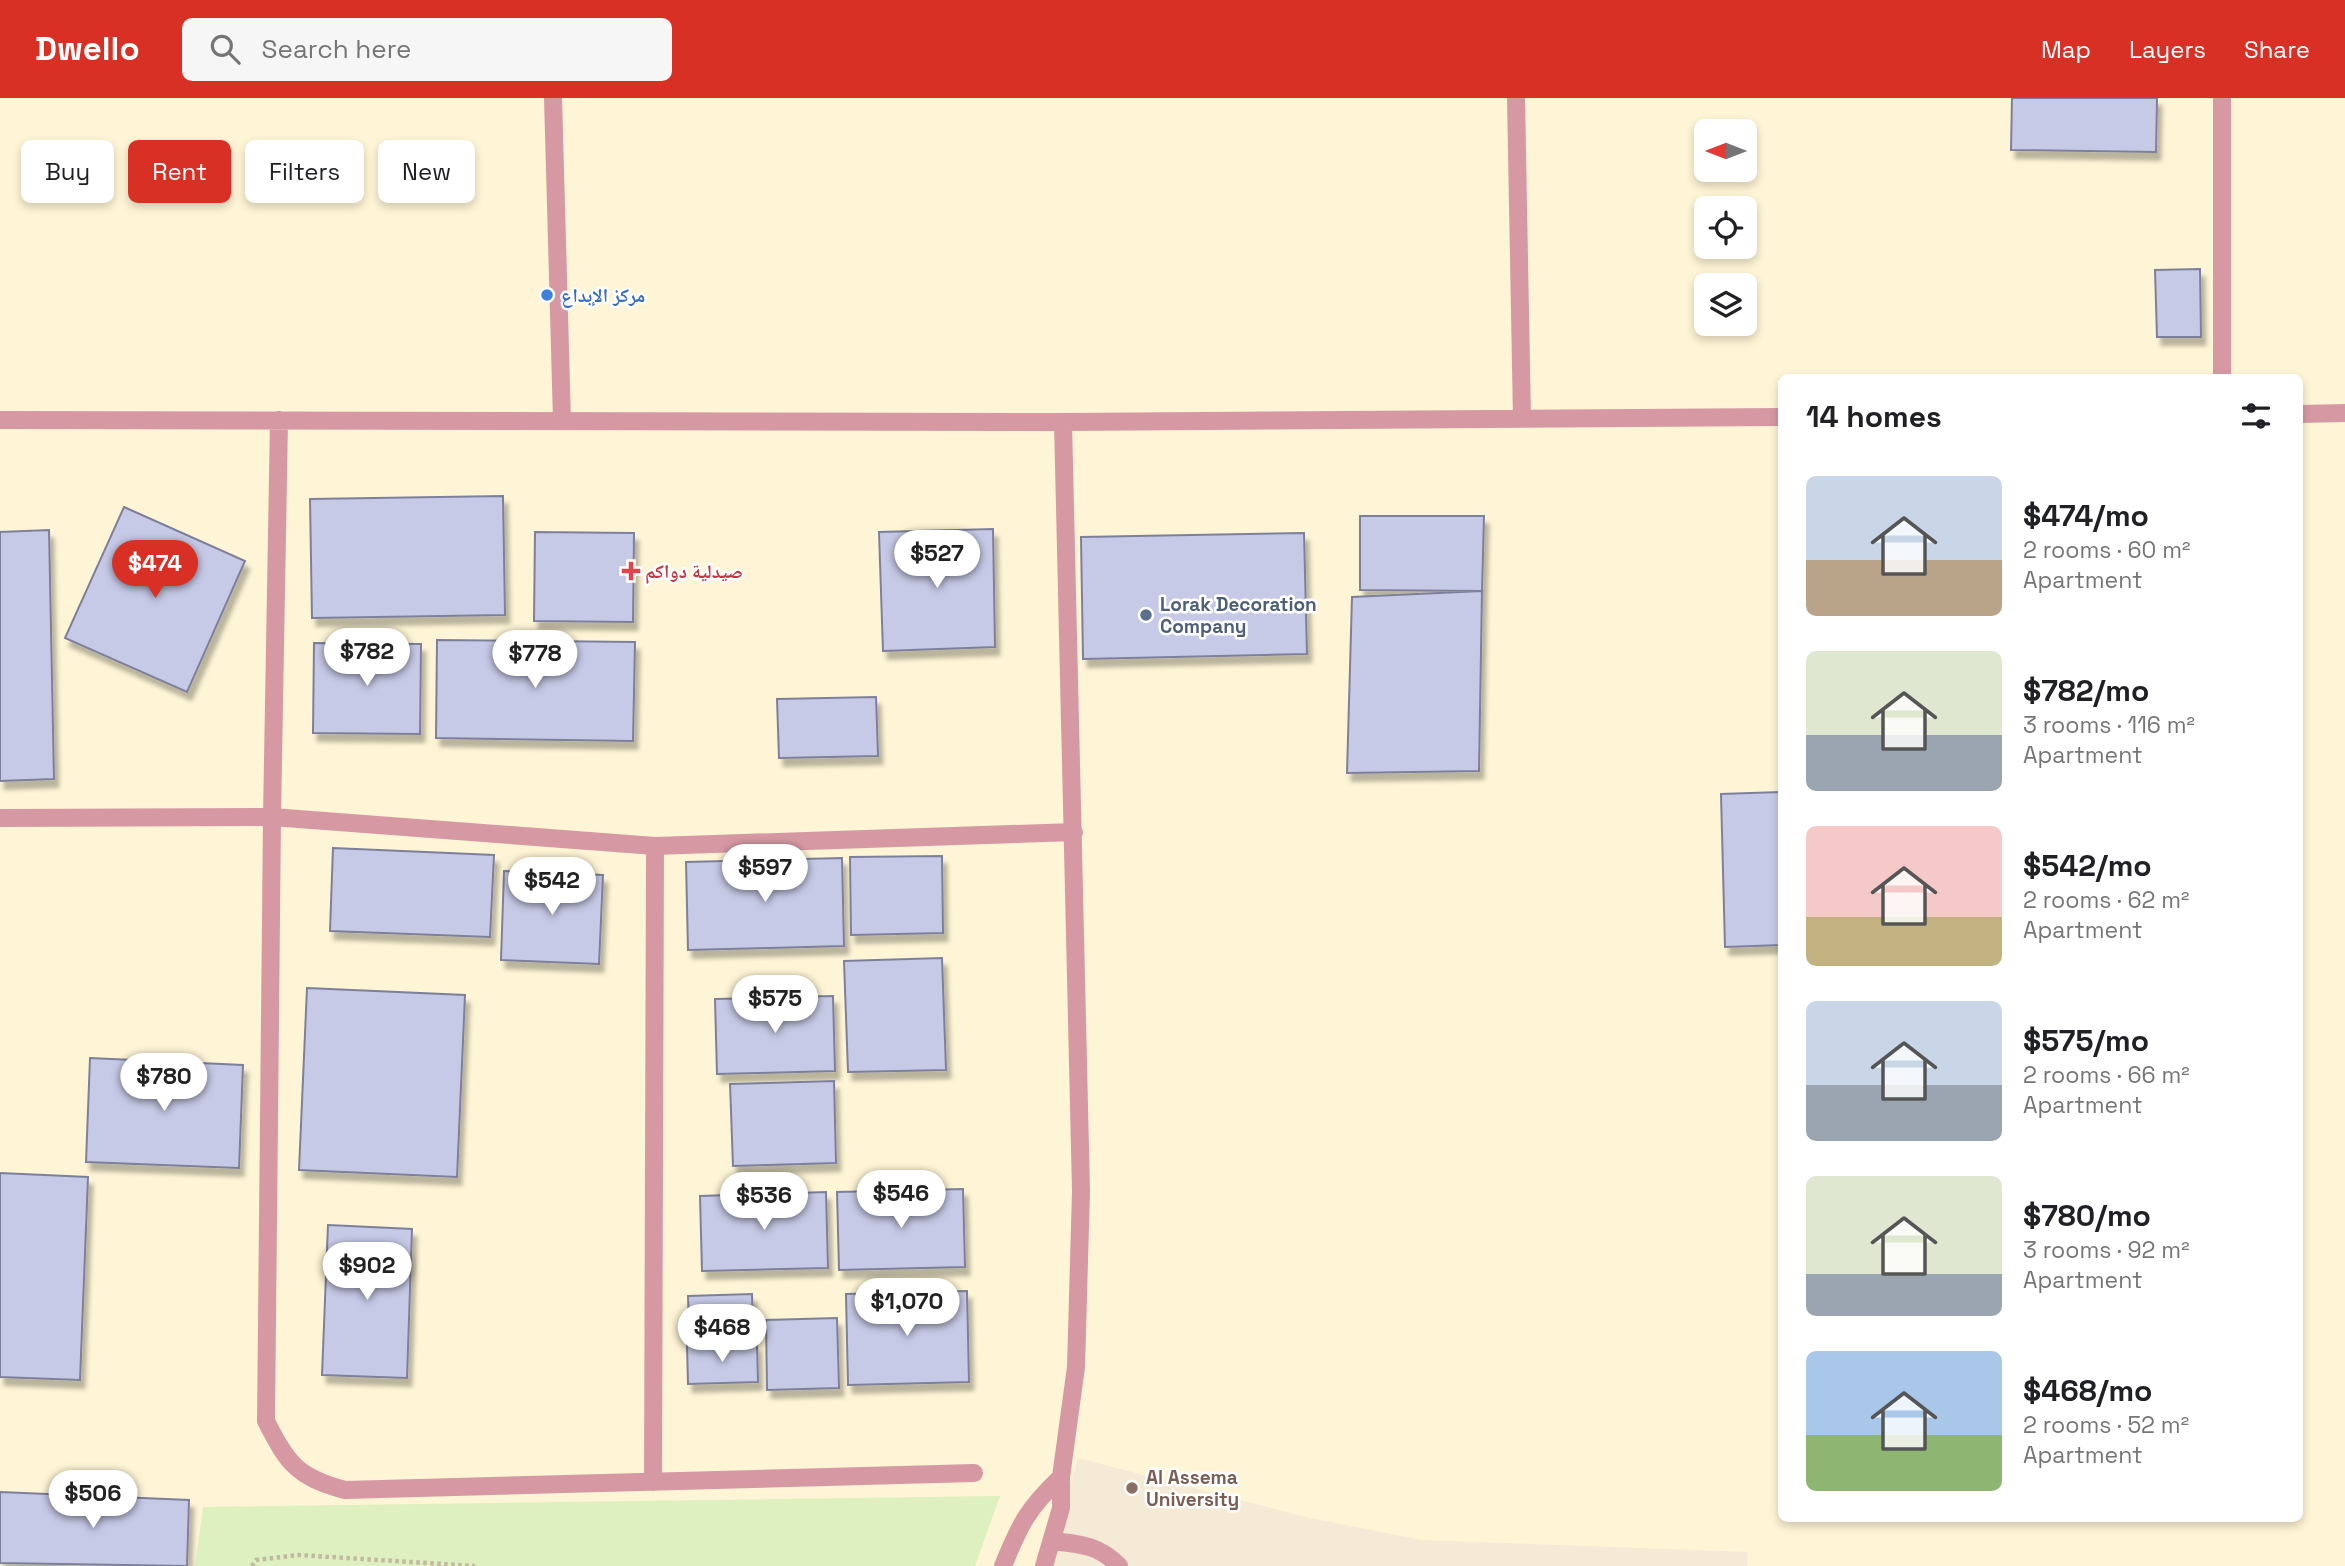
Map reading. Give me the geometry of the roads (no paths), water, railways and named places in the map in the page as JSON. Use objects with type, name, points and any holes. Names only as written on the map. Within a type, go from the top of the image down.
[{"type":"street","points":[[553,98],[562,421]]},
{"type":"street","points":[[1516,98],[1522,419]]},
{"type":"street","points":[[2222,98],[2222,374]]},
{"type":"street","points":[[2303,414],[2345,413]]},
{"type":"street","points":[[0,421],[1063,422],[1778,417]]},
{"type":"street","points":[[279,420],[266,1421],[285,1459],[316,1482],[345,1490],[974,1473]]},
{"type":"street","points":[[1044,1566],[1061,1508],[1061,1476],[1076,1367],[1080,1289],[1074,832],[1063,422]]},
{"type":"street","points":[[0,818],[272,817],[655,846],[1074,832]]},
{"type":"street","points":[[653,1482],[655,846]]},
{"type":"street","points":[[1003,1566],[1020,1524],[1034,1502],[1061,1476]]},
{"type":"street","points":[[1052,1541],[1092,1546],[1106,1553],[1119,1566]]},
{"type":"place","name":"مركز الإبداع","points":[[547,295]]},
{"type":"place","name":"صيدلية دواكم","points":[[631,571]]},
{"type":"place","name":"Lorak Decoration Company","points":[[1146,615]]},
{"type":"place","name":"Al Assema University","points":[[1132,1488]]}]
